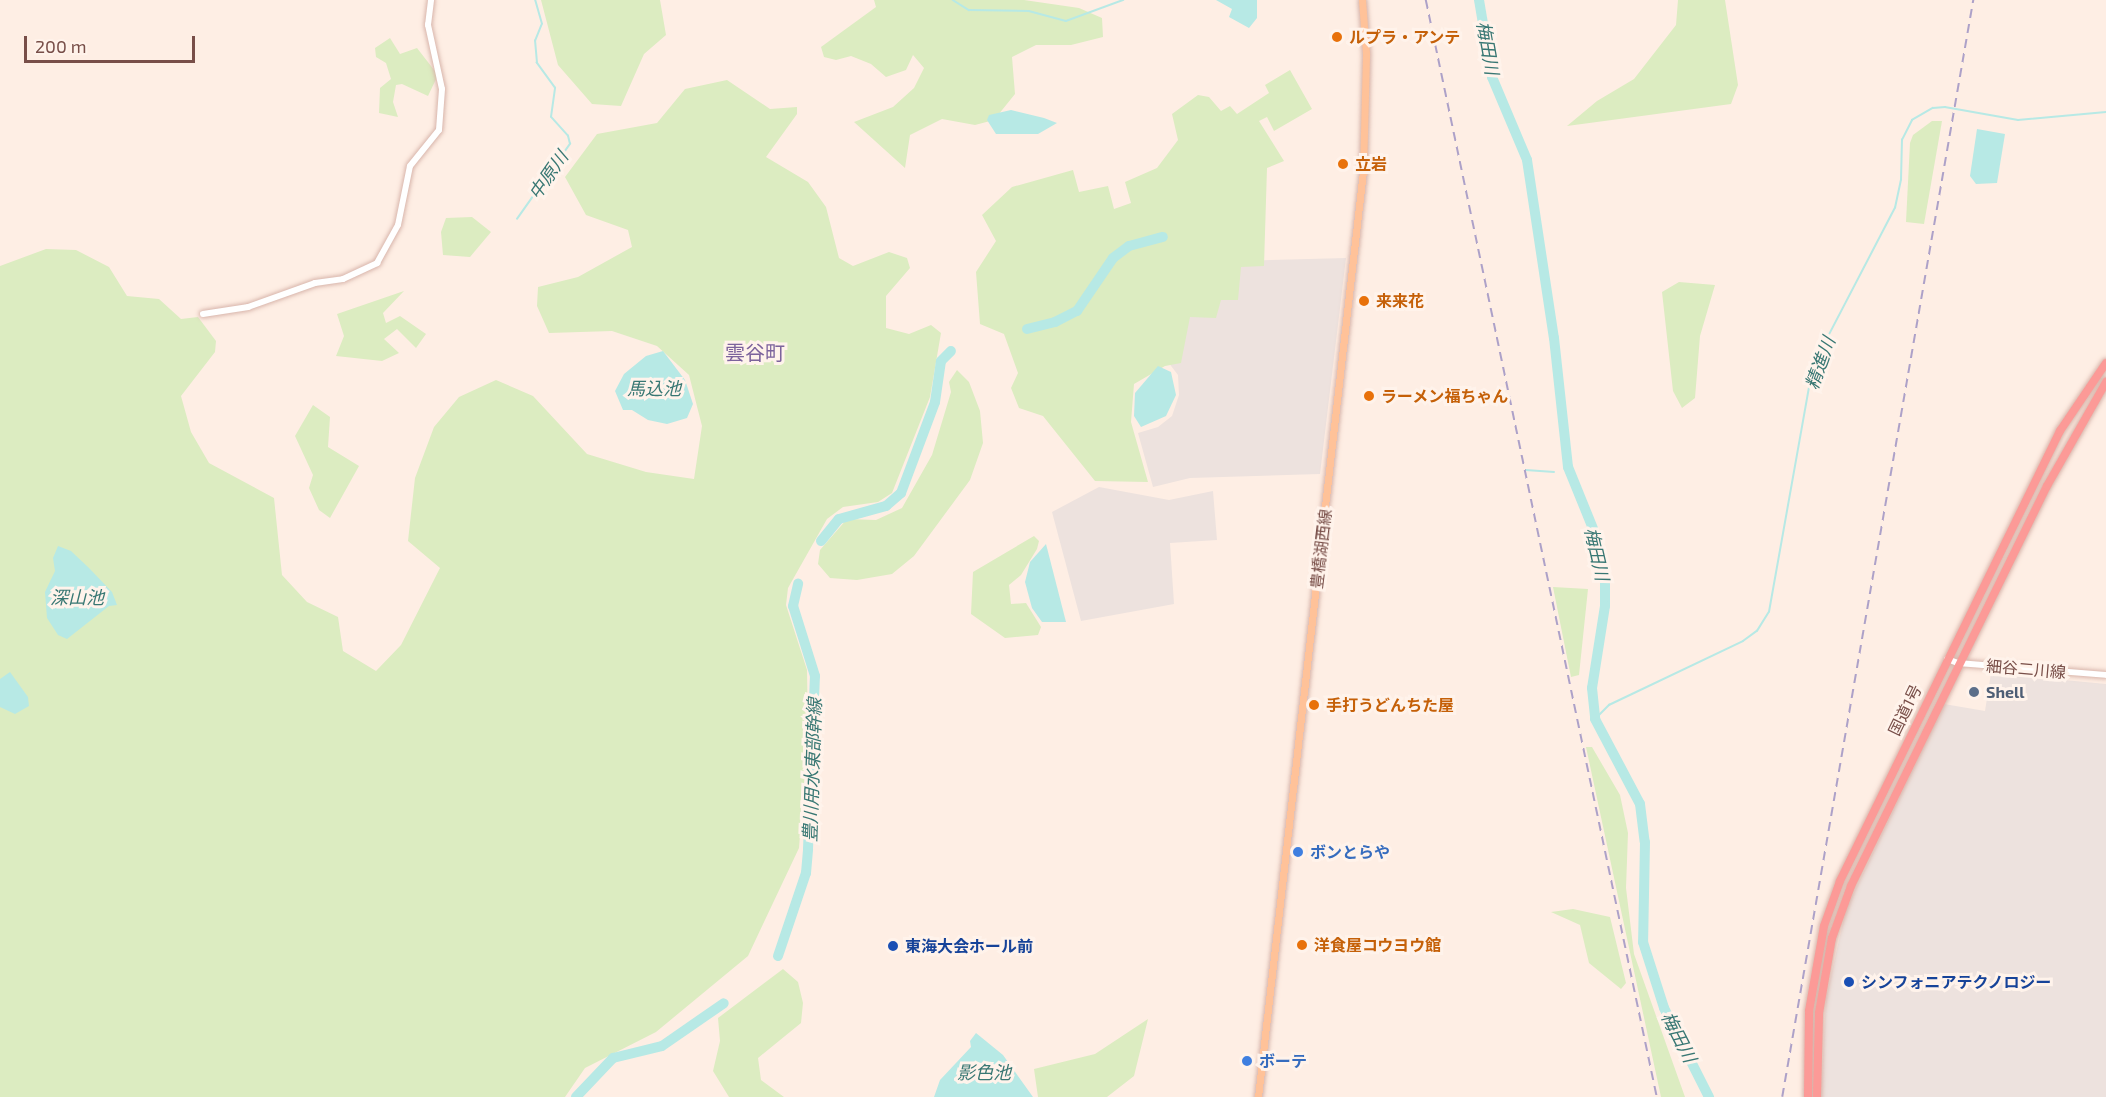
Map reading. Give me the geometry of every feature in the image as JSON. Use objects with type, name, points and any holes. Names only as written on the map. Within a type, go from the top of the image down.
[{"type":"highway","name":"国道1号","points":[[1808,1097],[1809,1011],[1824,926],[1862,830],[2060,431],[2106,363]]},
{"type":"highway","name":"国道1号","points":[[1817,1097],[1820,1013],[1832,938],[1873,835],[2047,486],[2106,382]]},
{"type":"main road","name":"豊橋湖西線","points":[[1258,1097],[1363,180],[1366,53],[1362,0]]},
{"type":"street","points":[[203,314],[248,307],[315,283],[343,279],[377,263],[398,225],[410,166],[439,130],[442,89],[428,25],[431,0]]},
{"type":"street","name":"細谷二川線","points":[[1947,659],[1958,663],[2106,675]]},
{"type":"shaded area","points":[[1346,258],[1320,474],[1190,478],[1153,487],[1138,433],[1158,427],[1172,416],[1179,395],[1178,375],[1165,358],[1191,312],[1236,261]]},
{"type":"shaded area","points":[[1099,487],[1169,500],[1213,491],[1217,540],[1170,543],[1174,604],[1081,621],[1052,512]]},
{"type":"shaded area","points":[[1991,673],[2106,684],[2106,1097],[1821,1097],[1826,998],[1846,909],[1944,704],[1985,711]]},
{"type":"green space","points":[[541,0],[660,0],[666,35],[644,54],[621,106],[592,104],[558,65]]},
{"type":"green space","points":[[874,0],[1024,0],[1079,8],[1102,18],[1103,37],[1071,45],[1036,45],[1012,57],[1015,94],[994,120],[975,125],[942,119],[910,135],[905,168],[854,122],[893,107],[914,88],[924,68],[913,55],[906,70],[886,77],[871,64],[851,56],[836,60],[824,57],[821,47],[876,7]]},
{"type":"green space","points":[[1678,0],[1725,0],[1738,85],[1731,104],[1567,126],[1597,101],[1634,79],[1676,25]]},
{"type":"green space","points":[[390,38],[400,54],[417,48],[438,75],[428,96],[402,84],[396,85],[393,102],[398,117],[379,113],[380,88],[391,79],[386,63],[376,57],[375,48]]},
{"type":"green space","points":[[1290,70],[1312,109],[1274,131],[1267,117],[1259,121],[1284,161],[1267,168],[1264,266],[1241,267],[1238,300],[1221,300],[1216,318],[1190,317],[1181,363],[1165,366],[1134,384],[1131,422],[1148,482],[1095,481],[1043,416],[1019,408],[1011,388],[1018,373],[1004,334],[980,324],[976,272],[996,241],[982,215],[1012,187],[1073,170],[1079,192],[1108,186],[1114,209],[1131,203],[1125,182],[1157,168],[1178,140],[1172,114],[1198,95],[1209,97],[1221,111],[1230,106],[1237,114],[1269,93],[1265,85]]},
{"type":"green space","points":[[727,80],[770,109],[797,107],[797,114],[766,157],[808,182],[826,207],[839,258],[853,266],[889,252],[907,258],[910,268],[886,296],[886,328],[909,334],[931,325],[941,333],[930,397],[892,493],[878,502],[843,507],[827,519],[788,588],[786,605],[807,670],[808,732],[799,848],[748,956],[656,1032],[585,1068],[565,1097],[0,1097],[0,266],[46,249],[76,250],[109,267],[127,296],[159,299],[181,319],[198,317],[216,341],[215,352],[181,396],[191,432],[209,463],[274,498],[282,575],[307,602],[338,617],[343,651],[376,671],[401,645],[440,568],[408,541],[415,478],[434,427],[459,397],[496,380],[533,396],[587,454],[646,472],[694,479],[702,426],[689,375],[657,346],[612,331],[549,333],[537,306],[538,287],[578,277],[632,247],[628,230],[586,215],[565,177],[597,134],[657,123],[685,89]]},
{"type":"green space","points":[[1932,121],[1942,121],[1924,224],[1906,222],[1910,143],[1913,135]]},
{"type":"green space","points":[[472,217],[491,232],[470,257],[443,255],[441,232],[446,218]]},
{"type":"green space","points":[[1679,282],[1715,285],[1700,336],[1695,398],[1682,408],[1673,391],[1662,292]]},
{"type":"green space","points":[[404,291],[383,313],[386,323],[400,316],[426,334],[416,348],[397,329],[384,339],[399,353],[382,361],[336,356],[344,336],[337,314]]},
{"type":"green space","points":[[957,370],[969,382],[980,411],[983,443],[970,480],[914,556],[892,574],[857,580],[830,578],[818,564],[820,550],[847,519],[876,520],[902,508],[932,455],[951,392],[949,382]]},
{"type":"green space","points":[[313,405],[330,417],[328,447],[359,466],[330,518],[319,510],[309,488],[313,475],[295,436]]},
{"type":"green space","points":[[1034,536],[1039,541],[1037,549],[1021,575],[1009,585],[1011,604],[1026,603],[1041,627],[1038,635],[1005,638],[971,614],[973,572]]},
{"type":"green space","points":[[1553,587],[1588,589],[1579,675],[1571,677]]},
{"type":"green space","points":[[1586,747],[1592,747],[1620,795],[1628,833],[1626,888],[1634,954],[1685,1097],[1661,1097]]},
{"type":"green space","points":[[1573,909],[1610,917],[1626,983],[1621,989],[1589,963],[1580,925],[1551,912]]},
{"type":"green space","points":[[783,969],[798,982],[803,1003],[801,1023],[758,1058],[761,1080],[784,1097],[729,1097],[713,1071],[720,1041],[718,1018]]},
{"type":"green space","points":[[1148,1019],[1134,1076],[1107,1097],[1038,1097],[1034,1069],[1095,1054]]},
{"type":"water","points":[[1216,0],[1257,0],[1257,18],[1249,28],[1229,17],[1232,9]]},
{"type":"water","points":[[1011,110],[1057,123],[1038,134],[996,134],[987,120],[989,115]]},
{"type":"water","points":[[1977,129],[2005,134],[1997,183],[1976,184],[1970,176]]},
{"type":"water","name":"馬込池","points":[[663,351],[685,380],[693,404],[687,418],[667,424],[648,420],[632,410],[623,410],[615,391],[624,374],[646,356]]},
{"type":"water","points":[[1158,366],[1171,372],[1176,395],[1166,416],[1141,427],[1134,416],[1135,393]]},
{"type":"water","points":[[1046,544],[1066,622],[1042,622],[1032,608],[1025,582],[1030,562]]},
{"type":"water","name":"深山池","points":[[58,546],[71,551],[89,568],[112,592],[117,605],[109,606],[67,639],[58,635],[47,618],[45,592],[55,571],[53,558]]},
{"type":"water","points":[[10,672],[28,697],[29,706],[15,714],[0,707],[0,679]]},
{"type":"water","name":"影色池","points":[[976,1033],[1003,1055],[1033,1097],[934,1097],[940,1080],[971,1047],[970,1041]]},
{"type":"waterway","name":"中原川","points":[[517,219],[570,144],[568,136],[551,117],[555,88],[537,63],[535,41],[542,24],[535,0]]},
{"type":"waterway","name":"中原川","points":[[953,0],[969,10],[1029,11],[1066,21],[1123,0]]},
{"type":"waterway","name":"梅田川","points":[[1479,0],[1492,77],[1527,160],[1554,338],[1568,467],[1598,541],[1605,579],[1605,606],[1592,688],[1595,719],[1640,804],[1645,842],[1643,942],[1664,1008],[1709,1097]]},
{"type":"waterway","name":"精進川","points":[[1595,719],[1609,705],[1743,641],[1757,631],[1769,612],[1810,382],[1822,348],[1895,208],[1901,180],[1902,140],[1912,120],[1933,108],[1945,107],[2018,120],[2106,112]]},
{"type":"waterway","name":"豊川用水東部幹線","points":[[1027,329],[1055,322],[1077,311],[1113,258],[1129,246],[1163,237]]},
{"type":"waterway","name":"豊川用水東部幹線","points":[[821,541],[839,519],[886,506],[901,493],[935,402],[941,361],[951,351]]},
{"type":"waterway","points":[[1526,470],[1554,472]]},
{"type":"waterway","name":"豊川用水東部幹線","points":[[778,956],[806,873],[808,849],[815,676],[793,606],[798,584]]},
{"type":"waterway","name":"豊川用水東部幹線","points":[[576,1097],[613,1058],[662,1046],[724,1003]]},
{"type":"railway","points":[[1426,0],[1657,1097]]},
{"type":"railway","points":[[1782,1097],[1973,0]]},
{"type":"place","name":"ルプラ・アンテ","points":[[1337,37]]},
{"type":"place","name":"立岩","points":[[1343,164]]},
{"type":"place","name":"来来花","points":[[1364,301]]},
{"type":"place","name":"ラーメン福ちゃん","points":[[1369,396]]},
{"type":"place","name":"Shell","points":[[1974,692]]},
{"type":"place","name":"手打うどんちた屋","points":[[1314,705]]},
{"type":"place","name":"ボンとらや","points":[[1298,852]]},
{"type":"place","name":"洋食屋コウヨウ館","points":[[1302,945]]},
{"type":"place","name":"東海大会ホール前","points":[[893,946]]},
{"type":"place","name":"シンフォニアテクノロジー","points":[[1849,982]]},
{"type":"place","name":"ボーテ","points":[[1247,1061]]},
{"type":"district","name":"雲谷町","points":[[755,352]]}]
